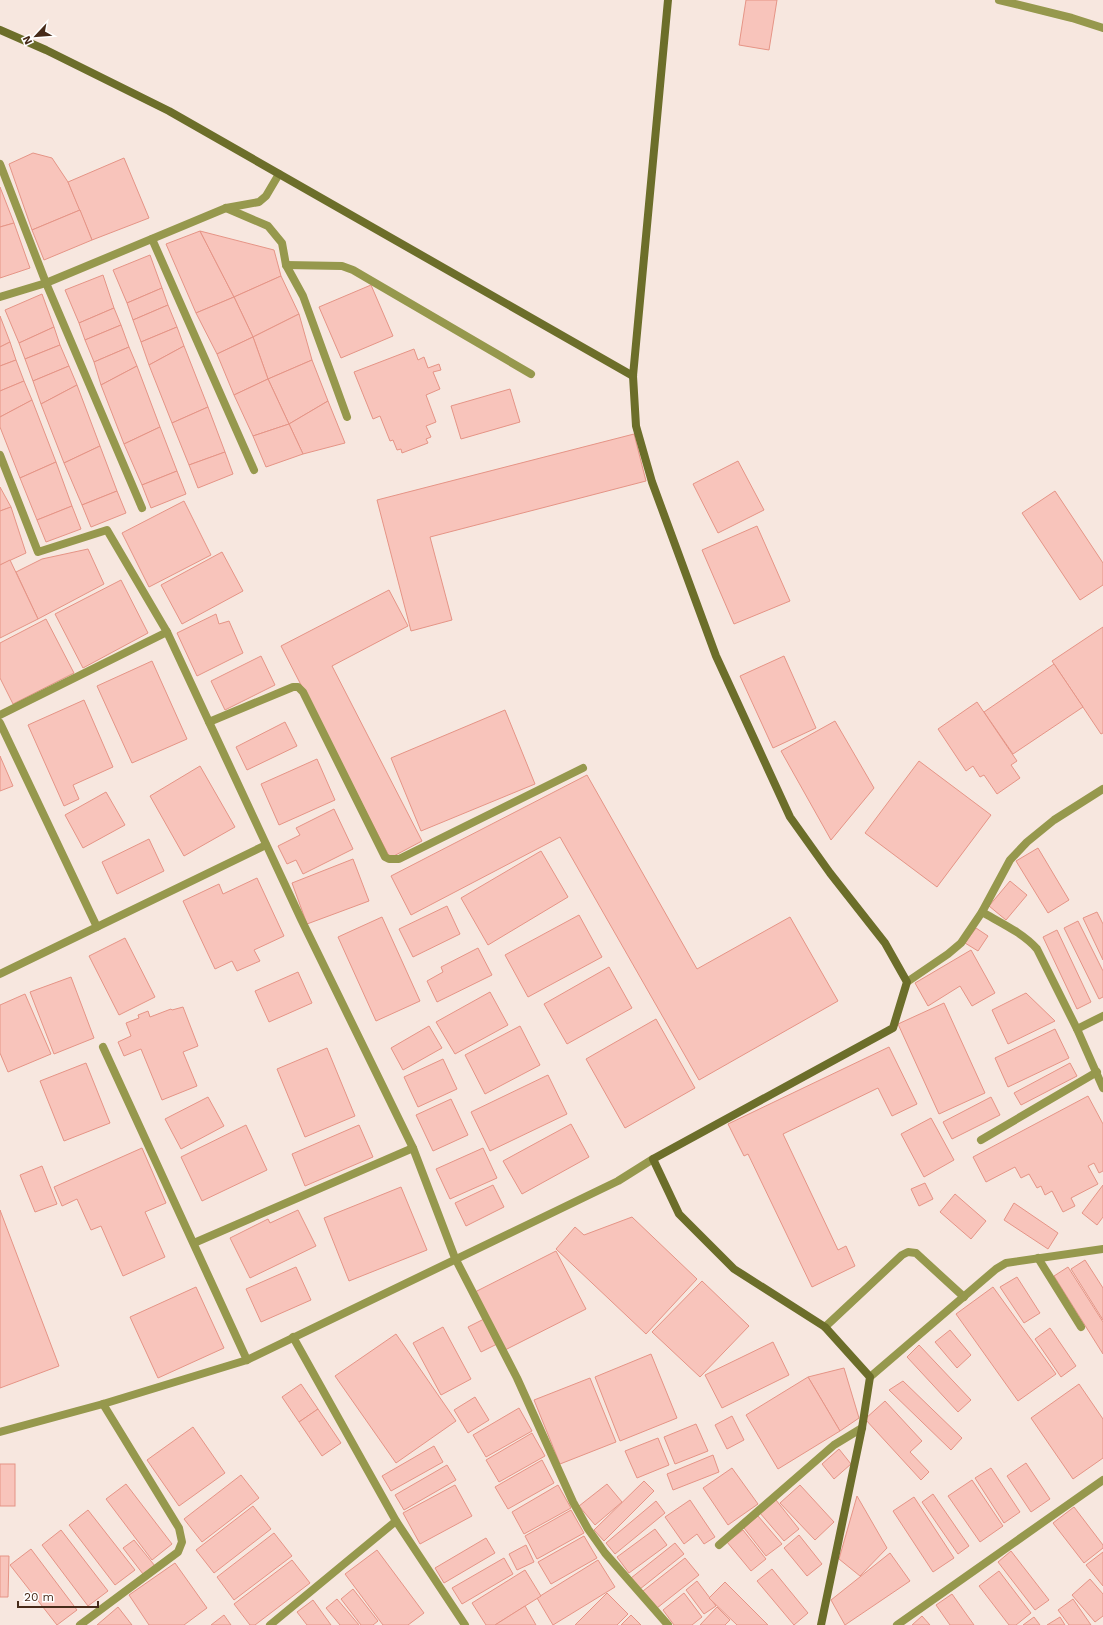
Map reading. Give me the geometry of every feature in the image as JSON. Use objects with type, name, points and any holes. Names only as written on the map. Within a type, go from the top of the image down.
[{"type":"street","points":[[668,0],[633,376],[636,426],[652,482],[716,656],[790,817],[830,873],[885,943],[907,982]]},
{"type":"street","points":[[999,0],[1072,18],[1103,28]]},
{"type":"street","points":[[0,30],[46,50],[169,111],[633,376]]},
{"type":"street","points":[[0,164],[46,283],[142,508]]},
{"type":"street","points":[[0,297],[46,283],[226,208],[259,202],[266,196],[279,174]]},
{"type":"street","points":[[226,208],[268,226],[282,243],[286,266],[303,296],[347,417]]},
{"type":"street","points":[[152,239],[254,470]]},
{"type":"street","points":[[286,266],[342,266],[352,270],[531,374]]},
{"type":"street","points":[[0,455],[38,552],[107,530],[167,632],[266,845],[413,1148],[455,1258],[517,1378],[573,1502],[588,1529],[605,1553],[668,1625]]},
{"type":"street","points":[[0,715],[167,632]]},
{"type":"street","points":[[209,722],[293,687],[298,687],[303,692],[385,857],[389,859],[399,859],[583,768]]},
{"type":"street","points":[[0,723],[97,927]]},
{"type":"street","points":[[0,1432],[103,1404],[247,1360],[455,1258],[618,1181],[653,1159],[893,1028],[907,982],[948,954],[961,943],[982,912],[1010,860],[1027,842],[1054,820],[1103,789]]},
{"type":"street","points":[[0,974],[266,845]]},
{"type":"street","points":[[982,912],[1024,937],[1037,949],[1077,1028],[1103,1088]]},
{"type":"street","points":[[1077,1028],[1103,1016]]},
{"type":"street","points":[[103,1047],[247,1360]]},
{"type":"street","points":[[981,1140],[1097,1072]]},
{"type":"street","points":[[194,1243],[413,1148]]},
{"type":"street","points":[[653,1159],[680,1214],[734,1269],[825,1327],[870,1377]]},
{"type":"street","points":[[821,1625],[862,1428],[870,1377],[996,1269],[1006,1263],[1103,1249]]},
{"type":"street","points":[[825,1327],[902,1255],[908,1252],[916,1253],[964,1297]]},
{"type":"street","points":[[1038,1258],[1081,1327]]},
{"type":"street","points":[[293,1337],[396,1521],[465,1625]]},
{"type":"street","points":[[80,1625],[178,1552],[182,1542],[179,1528],[103,1404]]},
{"type":"street","points":[[719,1545],[834,1445],[862,1428]]},
{"type":"street","points":[[896,1625],[1103,1481]]},
{"type":"street","points":[[270,1625],[396,1521]]},
{"type":"building","points":[[746,0],[777,0],[769,50],[739,45]]},
{"type":"building","points":[[33,153],[52,158],[68,182],[80,210],[32,230],[9,164]]},
{"type":"building","points":[[124,158],[149,218],[92,240],[68,182]]},
{"type":"building","points":[[0,187],[14,223],[0,227]]},
{"type":"building","points":[[80,210],[92,240],[44,260],[32,230]]},
{"type":"building","points":[[14,223],[30,268],[0,278],[0,227]]},
{"type":"building","points":[[200,231],[234,297],[196,313],[166,244]]},
{"type":"building","points":[[200,231],[274,250],[281,276],[234,297]]},
{"type":"building","points":[[150,255],[162,288],[127,303],[113,270]]},
{"type":"building","points":[[103,275],[114,308],[79,323],[65,290]]},
{"type":"building","points":[[281,276],[299,314],[253,337],[234,297]]},
{"type":"building","points":[[371,285],[393,336],[341,358],[319,307]]},
{"type":"building","points":[[162,288],[168,305],[133,320],[127,303]]},
{"type":"building","points":[[42,294],[54,327],[19,343],[5,310]]},
{"type":"building","points":[[234,297],[253,337],[217,354],[196,313]]},
{"type":"building","points":[[168,305],[177,327],[141,342],[133,320]]},
{"type":"building","points":[[114,308],[121,325],[85,340],[79,323]]},
{"type":"building","points":[[299,314],[312,360],[268,379],[253,337]]},
{"type":"building","points":[[0,316],[10,342],[0,347]]},
{"type":"building","points":[[121,325],[129,347],[94,362],[85,340]]},
{"type":"building","points":[[54,327],[60,345],[25,359],[19,343]]},
{"type":"building","points":[[177,327],[184,346],[149,365],[141,342]]},
{"type":"building","points":[[253,337],[268,379],[234,395],[217,354]]},
{"type":"building","points":[[10,342],[16,360],[0,366],[0,347]]},
{"type":"building","points":[[60,345],[69,366],[33,381],[25,359]]},
{"type":"building","points":[[184,346],[208,407],[172,423],[149,365]]},
{"type":"building","points":[[129,347],[137,366],[101,385],[94,362]]},
{"type":"building","points":[[414,349],[418,360],[424,357],[428,368],[439,364],[441,370],[433,372],[440,389],[426,395],[436,422],[426,426],[431,437],[426,439],[428,443],[402,453],[401,449],[397,450],[393,440],[390,441],[380,416],[373,419],[354,372]]},
{"type":"building","points":[[16,360],[24,381],[0,391],[0,366]]},
{"type":"building","points":[[312,360],[328,401],[289,424],[268,379]]},
{"type":"building","points":[[69,366],[77,385],[41,404],[33,381]]},
{"type":"building","points":[[137,366],[160,427],[124,444],[101,385]]},
{"type":"building","points":[[268,379],[289,424],[253,436],[234,395]]},
{"type":"building","points":[[24,381],[32,400],[0,417],[0,391]]},
{"type":"building","points":[[77,385],[100,446],[64,463],[41,404]]},
{"type":"building","points":[[510,389],[520,422],[461,439],[451,406]]},
{"type":"building","points":[[32,400],[56,462],[20,478],[0,427],[0,417]]},
{"type":"building","points":[[328,401],[345,443],[303,454],[289,424]]},
{"type":"building","points":[[208,407],[225,452],[189,465],[172,423]]},
{"type":"building","points":[[289,424],[303,454],[266,467],[253,436]]},
{"type":"building","points":[[160,427],[177,471],[142,485],[124,444]]},
{"type":"building","points":[[634,434],[646,481],[430,537],[452,620],[411,631],[377,500]]},
{"type":"building","points":[[100,446],[117,491],[82,505],[64,463]]},
{"type":"building","points":[[225,452],[233,474],[198,488],[189,465]]},
{"type":"building","points":[[738,461],[764,510],[718,533],[693,484]]},
{"type":"building","points":[[56,462],[72,506],[37,520],[20,478]]},
{"type":"building","points":[[177,471],[186,494],[151,508],[142,485]]},
{"type":"building","points":[[0,487],[11,507],[0,511]]},
{"type":"building","points":[[117,491],[126,513],[91,527],[82,505]]},
{"type":"building","points":[[1055,491],[1103,563],[1103,585],[1080,600],[1022,513]]},
{"type":"building","points":[[184,501],[211,555],[149,587],[122,533]]},
{"type":"building","points":[[72,506],[81,529],[46,542],[37,520]]},
{"type":"building","points":[[11,507],[26,553],[0,565],[0,511]]},
{"type":"building","points":[[757,526],[790,601],[734,624],[702,550]]},
{"type":"building","points":[[88,549],[104,584],[38,619],[16,572],[42,559]]},
{"type":"building","points":[[222,552],[243,591],[182,624],[161,585]]},
{"type":"building","points":[[10,560],[38,619],[0,638],[0,565]]},
{"type":"building","points":[[121,580],[148,633],[83,668],[55,614]]},
{"type":"building","points":[[389,590],[408,626],[332,666],[422,841],[390,858],[281,646]]},
{"type":"building","points":[[216,614],[219,624],[229,621],[243,653],[197,676],[177,633]]},
{"type":"building","points":[[46,619],[74,673],[13,704],[0,678],[0,643]]},
{"type":"building","points":[[1103,627],[1103,733],[1101,734],[1052,661]]},
{"type":"building","points":[[261,656],[275,685],[225,710],[211,681]]},
{"type":"building","points":[[784,656],[816,728],[773,748],[740,676]]},
{"type":"building","points":[[152,661],[187,739],[132,763],[97,686]]},
{"type":"building","points":[[1054,664],[1083,707],[1013,754],[984,712]]},
{"type":"building","points":[[84,700],[113,767],[73,785],[79,799],[64,806],[28,725]]},
{"type":"building","points":[[977,702],[1017,761],[1011,765],[1020,778],[997,794],[984,775],[980,777],[973,766],[966,771],[938,729]]},
{"type":"building","points":[[505,710],[535,784],[421,831],[391,758]]},
{"type":"building","points":[[835,721],[874,788],[831,840],[781,751]]},
{"type":"building","points":[[285,722],[297,746],[247,770],[236,747]]},
{"type":"building","points":[[0,756],[13,786],[0,791]]},
{"type":"building","points":[[317,759],[335,800],[279,825],[261,784]]},
{"type":"building","points":[[919,761],[991,815],[937,887],[865,833]]},
{"type":"building","points":[[200,766],[235,827],[184,856],[150,796]]},
{"type":"building","points":[[587,775],[697,969],[790,917],[838,1001],[699,1080],[560,837],[411,915],[391,876]]},
{"type":"building","points":[[106,792],[125,825],[83,848],[65,815]]},
{"type":"building","points":[[334,809],[353,849],[303,874],[296,860],[287,864],[278,846],[300,835],[296,828]]},
{"type":"building","points":[[149,839],[164,871],[117,894],[102,862]]},
{"type":"building","points":[[1038,848],[1069,900],[1048,913],[1016,861]]},
{"type":"building","points":[[541,851],[568,897],[488,945],[461,898]]},
{"type":"building","points":[[353,859],[369,901],[307,924],[292,883]]},
{"type":"building","points":[[257,878],[284,936],[254,950],[260,961],[237,971],[232,961],[215,969],[183,901],[219,884],[223,894]]},
{"type":"building","points":[[1010,881],[1027,895],[1006,920],[989,906]]},
{"type":"building","points":[[447,906],[460,934],[413,957],[399,929]]},
{"type":"building","points":[[1097,912],[1103,924],[1103,960],[1083,918]]},
{"type":"building","points":[[579,915],[602,957],[528,997],[505,955]]},
{"type":"building","points":[[382,917],[420,1001],[376,1021],[338,937]]},
{"type":"building","points":[[1078,921],[1103,971],[1103,997],[1099,999],[1064,928]]},
{"type":"building","points":[[976,928],[988,936],[978,951],[965,943]]},
{"type":"building","points":[[1057,930],[1091,1002],[1077,1009],[1043,937]]},
{"type":"building","points":[[125,938],[155,997],[119,1015],[89,956]]},
{"type":"building","points":[[478,948],[492,975],[437,1002],[427,981],[443,972],[441,967]]},
{"type":"building","points":[[971,950],[995,993],[972,1006],[960,986],[928,1006],[915,983]]},
{"type":"building","points":[[609,967],[632,1008],[567,1044],[544,1004]]},
{"type":"building","points":[[298,972],[312,1003],[269,1022],[255,991]]},
{"type":"building","points":[[71,977],[94,1038],[54,1054],[30,992]]},
{"type":"building","points":[[490,992],[508,1025],[455,1054],[436,1022]]},
{"type":"building","points":[[1026,993],[1055,1021],[1008,1044],[992,1010]]},
{"type":"building","points":[[25,994],[51,1054],[8,1072],[0,1053],[0,1005]]},
{"type":"building","points":[[944,1003],[985,1093],[939,1114],[898,1024]]},
{"type":"building","points":[[183,1007],[198,1046],[183,1052],[197,1086],[162,1100],[141,1049],[124,1056],[118,1042],[131,1036],[126,1023],[139,1018],[138,1015],[148,1011],[150,1017],[171,1009]]},
{"type":"building","points":[[656,1019],[695,1088],[625,1128],[586,1059]]},
{"type":"building","points":[[429,1026],[442,1048],[403,1070],[391,1048]]},
{"type":"building","points":[[520,1026],[540,1065],[485,1094],[465,1055]]},
{"type":"building","points":[[1055,1029],[1069,1058],[1008,1087],[995,1058]]},
{"type":"building","points":[[889,1047],[917,1104],[892,1116],[878,1088],[783,1134],[838,1250],[846,1246],[855,1266],[812,1287],[748,1154],[744,1156],[728,1124]]},
{"type":"building","points":[[327,1048],[355,1116],[305,1137],[277,1069]]},
{"type":"building","points":[[443,1059],[457,1089],[418,1107],[404,1077]]},
{"type":"building","points":[[86,1063],[110,1123],[64,1141],[40,1081]]},
{"type":"building","points":[[1070,1063],[1077,1076],[1021,1105],[1014,1093]]},
{"type":"building","points":[[548,1075],[567,1114],[490,1151],[471,1112]]},
{"type":"building","points":[[1088,1096],[1103,1124],[1103,1171],[1099,1173],[1094,1163],[1088,1166],[1098,1184],[1071,1198],[1075,1206],[1063,1212],[1052,1191],[1045,1195],[1041,1186],[1037,1188],[1029,1174],[1021,1178],[1015,1167],[986,1182],[973,1157]]},
{"type":"building","points":[[208,1097],[224,1126],[181,1149],[165,1119]]},
{"type":"building","points":[[991,1097],[1000,1115],[952,1139],[943,1122]]},
{"type":"building","points":[[451,1099],[468,1135],[433,1151],[416,1115]]},
{"type":"building","points":[[931,1118],[954,1160],[924,1177],[901,1134]]},
{"type":"building","points":[[571,1124],[589,1157],[522,1194],[503,1161]]},
{"type":"building","points":[[246,1125],[267,1170],[202,1201],[181,1157]]},
{"type":"building","points":[[359,1125],[373,1157],[305,1186],[292,1154]]},
{"type":"building","points":[[142,1148],[166,1203],[145,1212],[165,1257],[123,1276],[101,1226],[91,1230],[77,1199],[62,1206],[54,1187]]},
{"type":"building","points":[[483,1148],[497,1178],[450,1199],[436,1169]]},
{"type":"building","points":[[42,1166],[57,1204],[35,1212],[20,1175]]},
{"type":"building","points":[[925,1183],[933,1199],[919,1206],[911,1189]]},
{"type":"building","points":[[493,1185],[504,1207],[466,1226],[455,1203]]},
{"type":"building","points":[[1103,1185],[1103,1217],[1097,1225],[1082,1213]]},
{"type":"building","points":[[401,1187],[427,1250],[349,1281],[324,1218]]},
{"type":"building","points":[[955,1194],[986,1221],[971,1239],[940,1212]]},
{"type":"building","points":[[1014,1203],[1058,1233],[1048,1249],[1004,1220]]},
{"type":"building","points":[[0,1210],[59,1366],[0,1388]]},
{"type":"building","points":[[298,1210],[316,1246],[250,1278],[230,1238],[268,1219],[270,1223]]},
{"type":"building","points":[[632,1217],[697,1279],[646,1334],[556,1249],[575,1227],[584,1235]]},
{"type":"building","points":[[556,1251],[586,1309],[505,1350],[475,1292]]},
{"type":"building","points":[[1085,1260],[1103,1288],[1103,1320],[1071,1269]]},
{"type":"building","points":[[296,1267],[311,1300],[261,1322],[246,1289]]},
{"type":"building","points":[[1068,1267],[1103,1322],[1103,1354],[1054,1276]]},
{"type":"building","points":[[1017,1277],[1040,1313],[1024,1323],[1000,1287]]},
{"type":"building","points":[[702,1281],[749,1326],[700,1377],[652,1332]]},
{"type":"building","points":[[196,1287],[224,1348],[158,1378],[130,1317]]},
{"type":"building","points":[[993,1287],[1056,1374],[1018,1401],[956,1314]]},
{"type":"building","points":[[484,1319],[497,1344],[481,1352],[468,1327]]},
{"type":"building","points":[[443,1327],[471,1379],[441,1395],[413,1343]]},
{"type":"building","points":[[1050,1328],[1076,1366],[1061,1377],[1035,1339]]},
{"type":"building","points":[[950,1330],[971,1355],[957,1368],[935,1342]]},
{"type":"building","points":[[396,1334],[456,1421],[396,1463],[335,1376]]},
{"type":"building","points":[[773,1342],[789,1375],[722,1408],[705,1375]]},
{"type":"building","points":[[919,1345],[971,1400],[958,1412],[907,1357]]},
{"type":"building","points":[[651,1354],[677,1418],[620,1441],[595,1377]]},
{"type":"building","points":[[844,1368],[859,1418],[840,1431],[808,1377]]},
{"type":"building","points":[[808,1377],[840,1431],[778,1469],[746,1415]]},
{"type":"building","points":[[590,1378],[616,1442],[560,1464],[534,1400]]},
{"type":"building","points":[[903,1381],[962,1438],[951,1450],[889,1390]]},
{"type":"building","points":[[301,1384],[318,1409],[299,1422],[282,1397]]},
{"type":"building","points":[[1079,1384],[1103,1419],[1103,1458],[1073,1479],[1031,1418]]},
{"type":"building","points":[[475,1397],[489,1420],[468,1433],[454,1410]]},
{"type":"building","points":[[885,1401],[922,1441],[910,1452],[929,1472],[921,1480],[865,1419]]},
{"type":"building","points":[[519,1408],[532,1431],[486,1457],[473,1435]]},
{"type":"building","points":[[318,1409],[341,1443],[322,1456],[299,1422]]},
{"type":"building","points":[[732,1416],[744,1440],[727,1449],[715,1425]]},
{"type":"building","points":[[696,1424],[708,1451],[675,1464],[664,1437]]},
{"type":"building","points":[[193,1427],[225,1473],[179,1506],[147,1460]]},
{"type":"building","points":[[532,1433],[545,1456],[499,1482],[486,1460]]},
{"type":"building","points":[[658,1438],[669,1465],[637,1478],[625,1451]]},
{"type":"building","points":[[434,1446],[443,1462],[391,1491],[382,1476]]},
{"type":"building","points":[[839,1449],[851,1464],[834,1479],[822,1464]]},
{"type":"building","points":[[713,1455],[719,1472],[673,1490],[667,1474]]},
{"type":"building","points":[[542,1460],[554,1483],[508,1509],[495,1487]]},
{"type":"building","points":[[1026,1463],[1050,1499],[1031,1512],[1007,1476]]},
{"type":"building","points":[[0,1464],[15,1464],[15,1506],[0,1506]]},
{"type":"building","points":[[447,1465],[456,1480],[404,1510],[395,1495]]},
{"type":"building","points":[[732,1468],[758,1504],[728,1525],[703,1488]]},
{"type":"building","points":[[991,1468],[1020,1512],[1004,1523],[975,1478]]},
{"type":"building","points":[[241,1475],[259,1498],[202,1542],[184,1519]]},
{"type":"building","points":[[972,1480],[1003,1526],[980,1542],[948,1496]]},
{"type":"building","points":[[644,1481],[654,1491],[604,1541],[594,1530]]},
{"type":"building","points":[[126,1484],[172,1544],[152,1560],[106,1499]]},
{"type":"building","points":[[607,1484],[622,1502],[595,1525],[579,1506]]},
{"type":"building","points":[[455,1485],[472,1516],[420,1544],[403,1513]]},
{"type":"building","points":[[558,1485],[571,1508],[524,1534],[512,1512]]},
{"type":"building","points":[[800,1485],[834,1522],[815,1540],[780,1503]]},
{"type":"building","points":[[933,1494],[969,1546],[958,1554],[922,1502]]},
{"type":"building","points":[[857,1496],[887,1548],[860,1576],[839,1559]]},
{"type":"building","points":[[914,1497],[954,1558],[933,1572],[893,1511]]},
{"type":"building","points":[[690,1500],[715,1537],[704,1544],[697,1534],[684,1544],[665,1517]]},
{"type":"building","points":[[776,1500],[799,1529],[784,1541],[760,1513]]},
{"type":"building","points":[[656,1501],[665,1513],[615,1554],[606,1543]]},
{"type":"building","points":[[253,1506],[271,1529],[214,1573],[196,1550]]},
{"type":"building","points":[[1074,1507],[1103,1545],[1103,1548],[1084,1563],[1053,1523]]},
{"type":"building","points":[[88,1510],[135,1570],[115,1585],[69,1525]]},
{"type":"building","points":[[571,1510],[584,1533],[537,1559],[525,1536]]},
{"type":"building","points":[[758,1516],[782,1544],[766,1556],[744,1528]]},
{"type":"building","points":[[655,1529],[667,1545],[629,1573],[617,1557]]},
{"type":"building","points":[[61,1530],[108,1591],[88,1606],[42,1545]]},
{"type":"building","points":[[743,1530],[766,1559],[751,1571],[727,1542]]},
{"type":"building","points":[[274,1533],[292,1556],[234,1600],[217,1577]]},
{"type":"building","points":[[799,1535],[822,1564],[807,1576],[784,1548]]},
{"type":"building","points":[[584,1536],[597,1558],[551,1584],[538,1562]]},
{"type":"building","points":[[486,1538],[495,1553],[444,1583],[435,1568]]},
{"type":"building","points":[[134,1540],[155,1566],[143,1574],[123,1548]]},
{"type":"building","points":[[675,1543],[684,1554],[640,1589],[631,1578]]},
{"type":"building","points":[[526,1545],[534,1562],[517,1570],[509,1554]]},
{"type":"building","points":[[31,1549],[77,1610],[57,1625],[10,1565]]},
{"type":"building","points":[[377,1550],[424,1613],[408,1625],[383,1625],[345,1574]]},
{"type":"building","points":[[1011,1551],[1049,1600],[1035,1610],[998,1562]]},
{"type":"building","points":[[1103,1552],[1103,1586],[1086,1565]]},
{"type":"building","points":[[890,1553],[910,1581],[845,1625],[831,1600]]},
{"type":"building","points":[[0,1556],[9,1556],[8,1597],[0,1597]]},
{"type":"building","points":[[504,1558],[513,1574],[462,1604],[452,1588]]},
{"type":"building","points":[[685,1558],[699,1575],[657,1608],[643,1591]]},
{"type":"building","points":[[292,1560],[310,1583],[255,1625],[250,1625],[234,1604]]},
{"type":"building","points":[[598,1560],[615,1587],[553,1625],[537,1598]]},
{"type":"building","points":[[175,1563],[207,1608],[184,1625],[149,1625],[129,1595]]},
{"type":"building","points":[[772,1569],[808,1613],[794,1625],[757,1581]]},
{"type":"building","points":[[525,1570],[541,1596],[495,1625],[486,1625],[472,1603]]},
{"type":"building","points":[[999,1571],[1031,1613],[1016,1625],[1009,1625],[979,1586]]},
{"type":"building","points":[[1090,1579],[1103,1594],[1103,1616],[1095,1622],[1072,1595]]},
{"type":"building","points":[[697,1581],[716,1606],[704,1614],[686,1590]]},
{"type":"building","points":[[725,1582],[768,1625],[737,1625],[709,1598]]},
{"type":"building","points":[[353,1589],[378,1621],[373,1625],[361,1625],[341,1599]]},
{"type":"building","points":[[607,1593],[628,1614],[617,1625],[575,1625]]},
{"type":"building","points":[[684,1593],[702,1617],[692,1625],[674,1625],[663,1610]]},
{"type":"building","points":[[952,1594],[974,1625],[950,1625],[936,1605]]},
{"type":"building","points":[[337,1599],[359,1625],[340,1625],[326,1608]]},
{"type":"building","points":[[1073,1599],[1091,1625],[1069,1625],[1058,1610]]},
{"type":"building","points":[[313,1600],[331,1625],[307,1625],[297,1612]]},
{"type":"building","points":[[525,1606],[536,1625],[495,1625]]},
{"type":"building","points":[[118,1607],[132,1625],[97,1625]]},
{"type":"building","points":[[717,1607],[730,1620],[725,1625],[700,1625]]},
{"type":"building","points":[[224,1615],[231,1625],[211,1625]]},
{"type":"building","points":[[631,1615],[641,1625],[621,1625]]},
{"type":"building","points":[[922,1616],[930,1625],[912,1625]]},
{"type":"building","points":[[1034,1617],[1040,1625],[1023,1625]]},
{"type":"building","points":[[1060,1617],[1065,1625],[1047,1625]]}]
